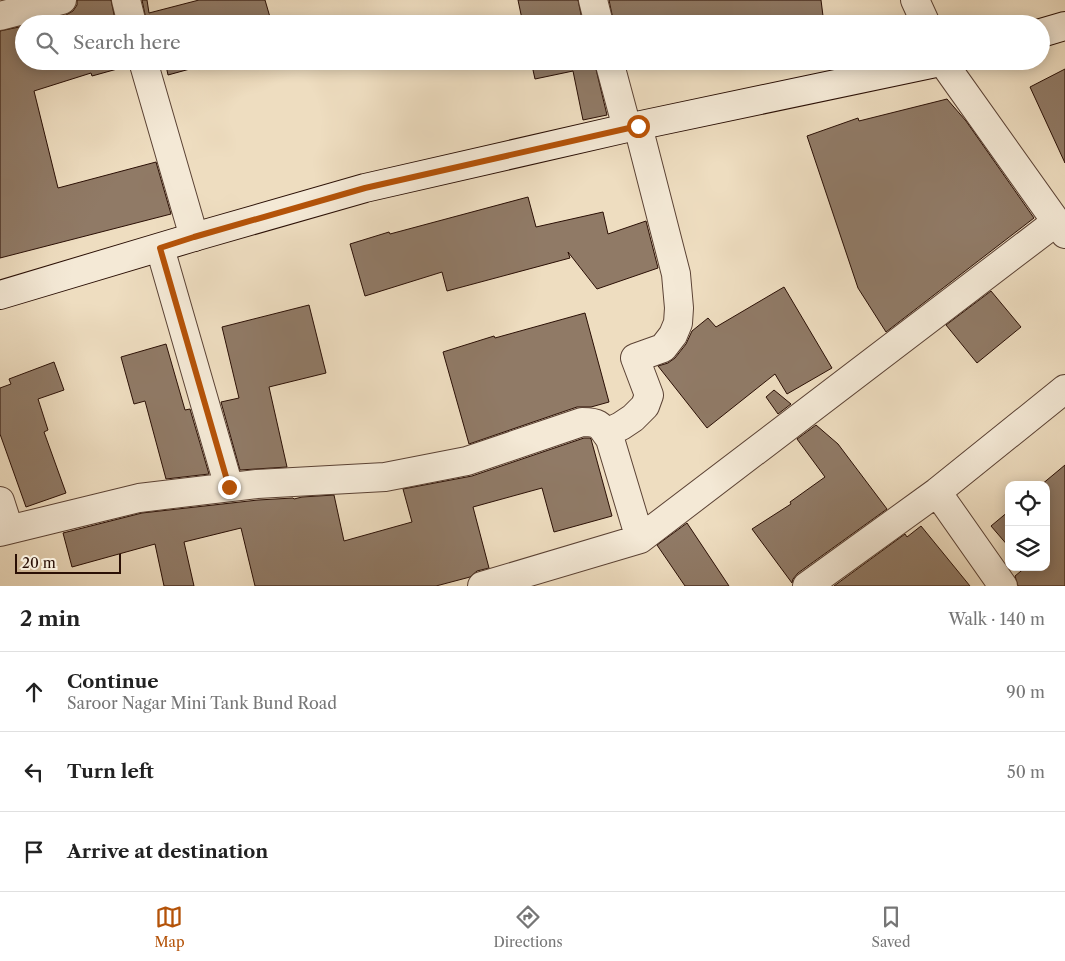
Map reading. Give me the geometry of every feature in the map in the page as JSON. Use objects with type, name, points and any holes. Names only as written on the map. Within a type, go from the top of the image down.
[{"type":"street","points":[[0,16],[62,0]]},
{"type":"street","points":[[126,0],[130,15]]},
{"type":"street","points":[[593,0],[597,15]]},
{"type":"street","points":[[915,0],[922,15]]},
{"type":"street","points":[[1050,30],[1065,26]]},
{"type":"street","points":[[146,70],[194,237]]},
{"type":"street","points":[[606,433],[633,418],[645,406],[649,395],[635,358],[663,348],[673,335],[678,323],[679,308],[676,274],[632,127],[612,70]]},
{"type":"street","points":[[0,295],[365,188],[632,127],[901,70]]},
{"type":"street","points":[[482,586],[640,539],[1060,228],[949,70]]},
{"type":"street","points":[[160,248],[229,487]]},
{"type":"street","points":[[807,586],[937,492],[1065,389]]},
{"type":"street","points":[[0,501],[5,531],[139,498],[257,484],[385,477],[467,461],[582,422],[594,422],[602,428],[610,439],[640,539]]},
{"type":"street","points":[[937,492],[1004,586]]},
{"type":"building","points":[[77,0],[111,0],[114,15],[66,15],[73,11],[77,5]]},
{"type":"building","points":[[142,0],[147,0],[149,13],[199,0],[265,0],[269,15],[145,15]]},
{"type":"building","points":[[518,0],[578,0],[581,15],[521,15]]},
{"type":"building","points":[[609,0],[821,0],[823,15],[612,15]]},
{"type":"building","points":[[15,28],[15,70],[114,70],[92,76],[91,73],[34,91],[58,188],[156,162],[171,214],[0,258],[0,31]]},
{"type":"building","points":[[1065,69],[1065,163],[1030,87]]},
{"type":"building","points":[[167,70],[186,70],[168,75]]},
{"type":"building","points":[[533,70],[596,70],[607,115],[583,120],[573,71],[535,79]]},
{"type":"building","points":[[947,99],[966,121],[1034,218],[886,332],[858,288],[807,136],[858,118],[859,121]]},
{"type":"building","points":[[528,197],[536,227],[603,212],[608,234],[646,221],[658,268],[597,289],[568,252],[570,258],[447,291],[442,272],[365,296],[350,244],[389,232],[390,234]]},
{"type":"building","points":[[784,287],[832,368],[787,394],[775,374],[707,428],[658,366],[668,363],[675,358],[686,344],[692,331],[708,318],[716,327]]},
{"type":"building","points":[[991,291],[1021,327],[977,363],[946,325]]},
{"type":"building","points":[[309,305],[326,373],[269,387],[287,467],[240,470],[221,402],[239,398],[222,327]]},
{"type":"building","points":[[585,313],[609,402],[591,407],[577,407],[469,444],[443,352],[494,336],[495,338]]},
{"type":"building","points":[[166,344],[185,410],[190,409],[209,474],[166,479],[145,401],[134,404],[121,357]]},
{"type":"building","points":[[54,362],[64,390],[38,399],[48,430],[44,432],[66,493],[26,507],[0,434],[0,388],[11,384],[9,379]]},
{"type":"building","points":[[774,390],[791,404],[778,414],[766,397]]},
{"type":"building","points":[[816,425],[838,444],[887,509],[798,573],[792,583],[752,529],[791,504],[790,502],[825,477],[797,439]]},
{"type":"building","points":[[584,438],[591,439],[612,516],[554,532],[542,488],[473,507],[489,568],[477,571],[470,577],[436,586],[255,586],[241,528],[184,542],[194,586],[164,586],[155,544],[72,567],[63,533],[142,513],[258,500],[334,495],[344,541],[412,522],[403,489],[472,476]]},
{"type":"building","points":[[1065,465],[1065,586],[1018,586],[1015,576],[1021,571],[1050,571],[1050,481],[1046,481]]},
{"type":"building","points":[[1005,514],[1005,542],[991,526]]},
{"type":"building","points":[[687,523],[729,586],[685,586],[657,545]]},
{"type":"building","points":[[921,526],[970,586],[834,586],[905,534],[907,537]]},
{"type":"route","points":[[229,487],[160,248],[365,188],[638,126]]}]
